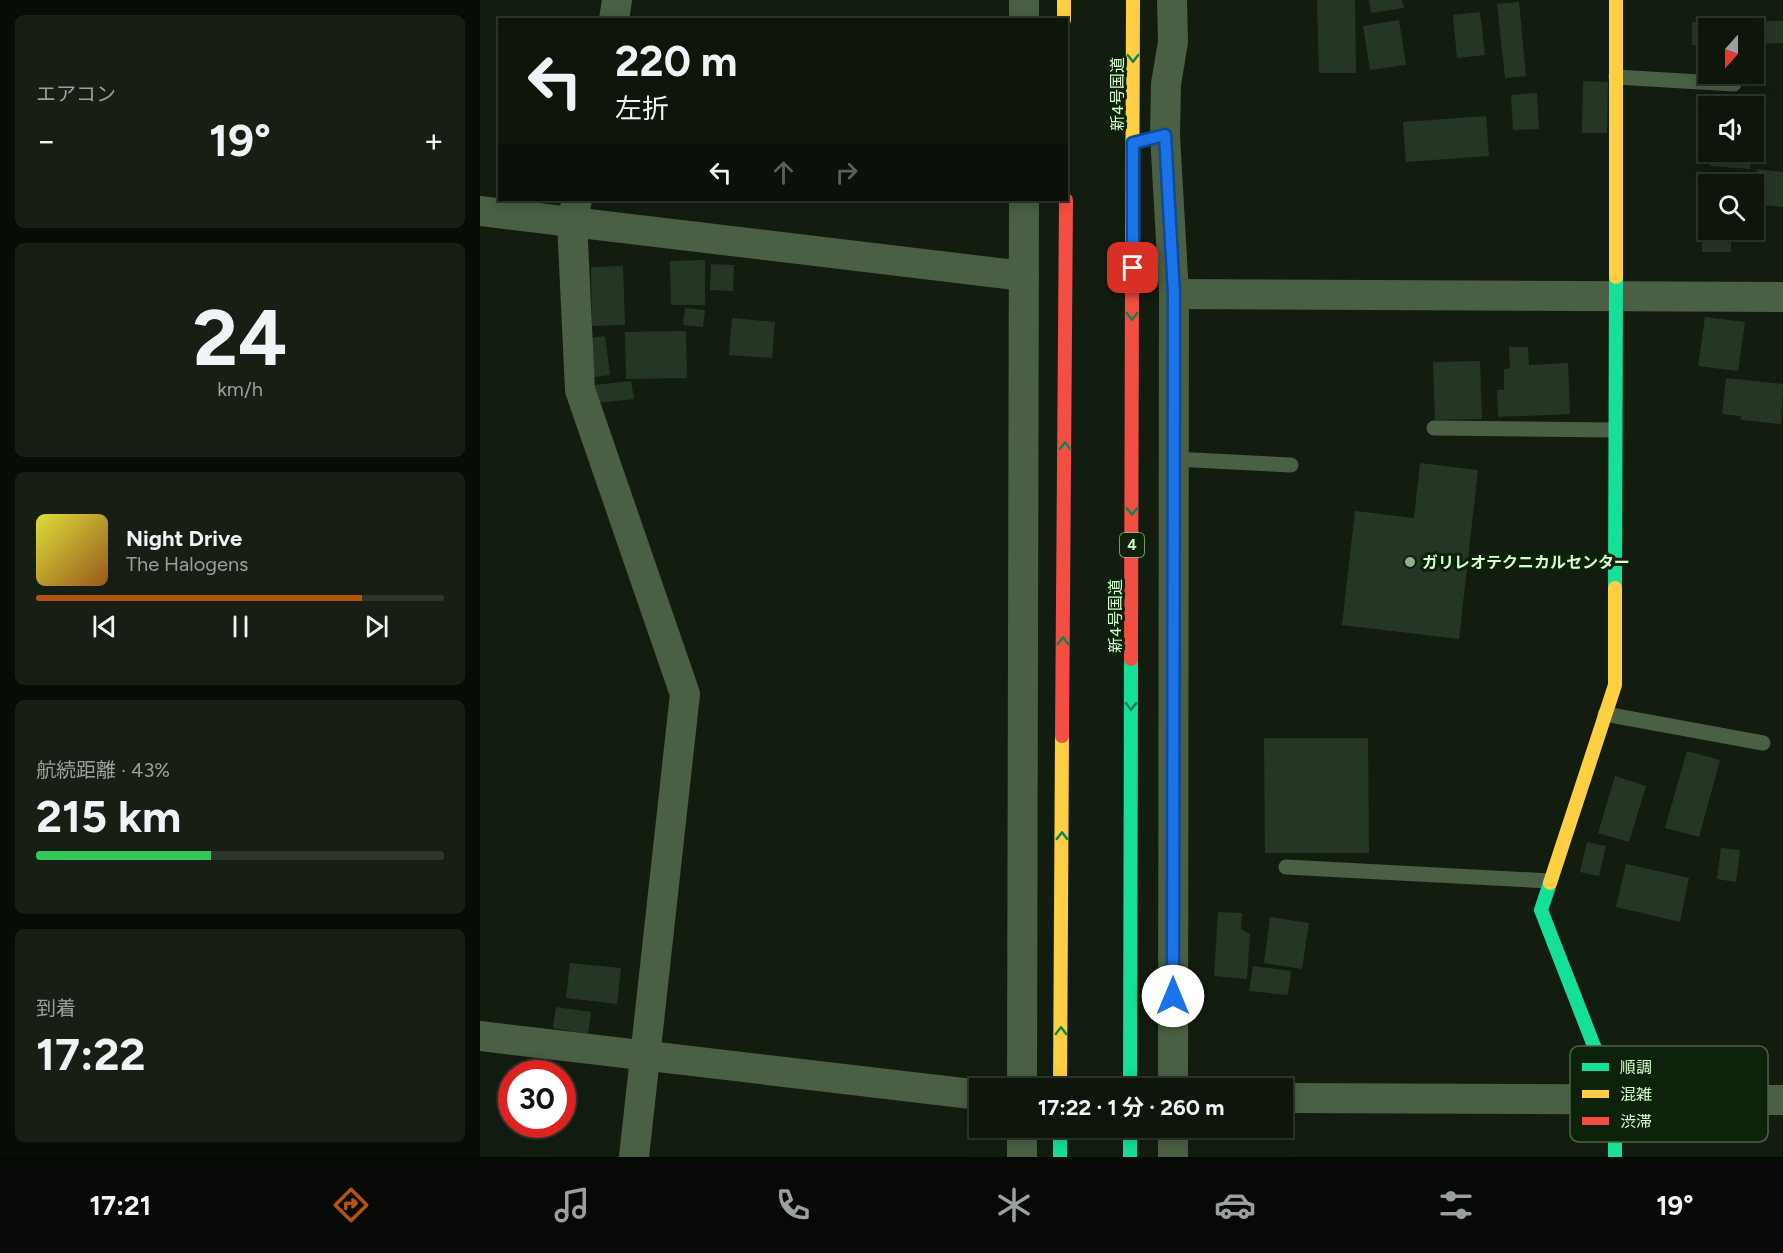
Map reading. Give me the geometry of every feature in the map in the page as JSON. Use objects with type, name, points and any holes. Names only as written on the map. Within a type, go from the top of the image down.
[{"type":"main road","points":[[1064,0],[1064,18]]},
{"type":"main road","name":"新4号国道","points":[[1130,1078],[1133,0]]},
{"type":"main road","points":[[1595,1046],[1541,910],[1615,685],[1616,0]]},
{"type":"main road","points":[[1060,1078],[1065,201]]},
{"type":"main road","points":[[1060,1138],[1060,1157]]},
{"type":"main road","points":[[1130,1138],[1130,1157]]},
{"type":"main road","points":[[1615,1142],[1615,1157]]},
{"type":"street","points":[[614,18],[617,0]]},
{"type":"street","points":[[1024,0],[1024,18]]},
{"type":"street","points":[[1172,0],[1173,42],[1166,84],[1165,135],[1174,294],[1173,1078]]},
{"type":"street","points":[[1133,143],[1165,135]]},
{"type":"street","points":[[1022,1078],[1024,201]]},
{"type":"street","points":[[480,211],[574,211],[1024,276]]},
{"type":"street","points":[[574,211],[580,390],[685,694],[634,1157]]},
{"type":"street","points":[[1174,294],[1783,297]]},
{"type":"street","points":[[1023,425],[1065,421]]},
{"type":"street","points":[[480,1036],[969,1094]]},
{"type":"street","points":[[1293,1098],[1570,1100]]},
{"type":"street","points":[[1022,1138],[1022,1157]]},
{"type":"street","points":[[1173,1138],[1173,1157]]},
{"type":"lane","points":[[1616,77],[1698,82]]},
{"type":"lane","points":[[1434,428],[1615,430]]},
{"type":"lane","points":[[1174,459],[1292,465]]},
{"type":"lane","points":[[1605,714],[1763,743]]},
{"type":"lane","points":[[1286,867],[1550,881]]},
{"type":"building","points":[[1317,0],[1355,0],[1356,73],[1319,73]]},
{"type":"building","points":[[1369,0],[1402,0],[1404,8],[1371,13]]},
{"type":"building","points":[[1519,2],[1526,76],[1505,78],[1497,4]]},
{"type":"building","points":[[1480,12],[1485,55],[1457,58],[1453,15]]},
{"type":"building","points":[[1399,20],[1406,65],[1370,70],[1363,26]]},
{"type":"building","points":[[1764,21],[1783,21],[1783,43],[1764,44]]},
{"type":"building","points":[[1692,22],[1698,22],[1698,45],[1692,45]]},
{"type":"building","points":[[1583,81],[1608,82],[1607,133],[1582,133]]},
{"type":"building","points":[[1537,93],[1539,129],[1513,130],[1511,95]]},
{"type":"building","points":[[1713,94],[1753,96],[1713,96]]},
{"type":"building","points":[[1486,116],[1489,156],[1406,162],[1403,122]]},
{"type":"building","points":[[1710,162],[1750,162],[1750,169],[1710,166]]},
{"type":"building","points":[[1757,169],[1783,172],[1783,207],[1764,205],[1764,174],[1757,174]]},
{"type":"building","points":[[1703,240],[1731,240],[1731,252],[1702,252]]},
{"type":"building","points":[[705,260],[705,305],[671,305],[670,261]]},
{"type":"building","points":[[711,264],[734,265],[733,291],[710,290]]},
{"type":"building","points":[[623,266],[625,325],[592,326],[591,267]]},
{"type":"building","points":[[685,308],[705,310],[703,327],[683,325]]},
{"type":"building","points":[[1705,317],[1745,322],[1738,371],[1698,366]]},
{"type":"building","points":[[732,318],[775,322],[772,358],[729,355]]},
{"type":"building","points":[[686,331],[687,378],[626,379],[625,332]]},
{"type":"building","points":[[605,336],[610,375],[594,377],[589,338]]},
{"type":"building","points":[[1509,347],[1528,347],[1529,365],[1568,363],[1570,414],[1498,417],[1497,390],[1504,390],[1504,369],[1510,368]]},
{"type":"building","points":[[1480,361],[1482,419],[1435,420],[1433,362]]},
{"type":"building","points":[[1726,378],[1783,384],[1781,424],[1741,420],[1741,416],[1722,414]]},
{"type":"building","points":[[631,381],[634,399],[597,403],[594,385]]},
{"type":"building","points":[[1420,463],[1478,470],[1459,639],[1342,625],[1355,511],[1414,518]]},
{"type":"building","points":[[1264,738],[1368,738],[1369,853],[1265,853]]},
{"type":"building","points":[[1687,751],[1720,760],[1699,837],[1665,828]]},
{"type":"building","points":[[1615,776],[1646,786],[1629,842],[1598,833]]},
{"type":"building","points":[[1587,842],[1606,846],[1599,876],[1580,872]]},
{"type":"building","points":[[1721,848],[1740,850],[1736,882],[1717,879]]},
{"type":"building","points":[[1626,864],[1689,878],[1680,922],[1616,907]]},
{"type":"building","points":[[1218,912],[1242,913],[1241,929],[1250,934],[1247,979],[1214,976]]},
{"type":"building","points":[[1270,917],[1309,923],[1302,969],[1264,963]]},
{"type":"building","points":[[570,963],[621,968],[617,1004],[566,998]]},
{"type":"building","points":[[1253,966],[1291,971],[1288,995],[1249,991]]},
{"type":"building","points":[[556,1007],[591,1012],[588,1034],[553,1028]]},
{"type":"traffic: fast","points":[[1615,588],[1616,277]]},
{"type":"traffic: fast","points":[[1130,1078],[1131,659]]},
{"type":"traffic: fast","points":[[1550,883],[1541,910],[1594,1046]]},
{"type":"traffic: fast","points":[[1060,1138],[1060,1157]]},
{"type":"traffic: fast","points":[[1130,1138],[1130,1157]]},
{"type":"traffic: fast","points":[[1615,1142],[1615,1157]]},
{"type":"traffic: slow","points":[[1064,0],[1064,18]]},
{"type":"traffic: slow","points":[[1132,279],[1133,0]]},
{"type":"traffic: slow","points":[[1616,0],[1616,277]]},
{"type":"traffic: slow","points":[[1550,883],[1615,685],[1615,588]]},
{"type":"traffic: slow","points":[[1060,1078],[1062,736]]},
{"type":"traffic: jam","points":[[1062,736],[1066,201]]},
{"type":"traffic: jam","points":[[1131,659],[1132,279]]},
{"type":"place","name":"ガリレオテクニカルセンター","points":[[1410,562]]},
{"type":"route","points":[[1133,268],[1133,143],[1165,135],[1172,222],[1174,294],[1173,996]]}]
